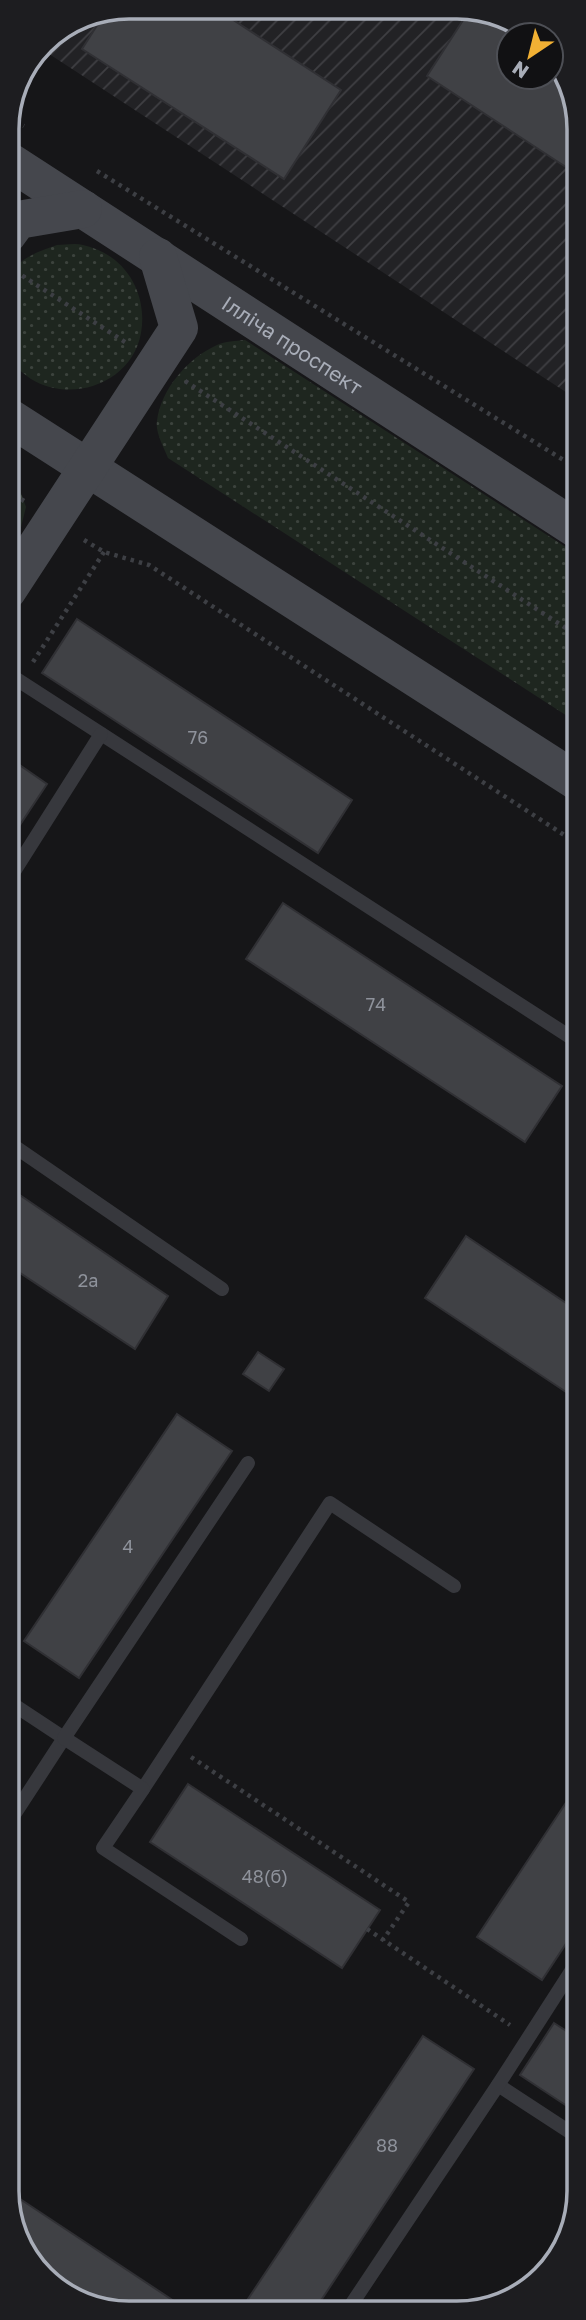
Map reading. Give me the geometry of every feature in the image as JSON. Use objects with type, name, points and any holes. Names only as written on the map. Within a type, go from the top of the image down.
[{"type":"main road","name":"Ілліча проспект","points":[[19,168],[567,523]]},
{"type":"main road","points":[[19,220],[83,209]]},
{"type":"main road","points":[[19,573],[179,328],[158,257]]},
{"type":"main road","points":[[19,424],[567,775]]},
{"type":"lane","points":[[20,681],[567,1035]]},
{"type":"lane","points":[[19,864],[101,734]]},
{"type":"lane","points":[[19,1150],[222,1289]]},
{"type":"lane","points":[[19,1807],[248,1462]]},
{"type":"lane","points":[[242,1939],[103,1848],[330,1503],[454,1586]]},
{"type":"lane","points":[[19,1708],[142,1789]]},
{"type":"lane","points":[[355,2301],[567,1977]]},
{"type":"lane","points":[[498,2085],[567,2130]]},
{"type":"path","points":[[19,123],[33,131]]},
{"type":"path","points":[[92,168],[567,461]]},
{"type":"path","points":[[19,274],[567,629]]},
{"type":"path","points":[[19,498],[104,552],[149,565],[567,837]]},
{"type":"path","points":[[20,681],[104,552]]},
{"type":"path","points":[[172,1745],[408,1902],[383,1940]]},
{"type":"path","points":[[367,1930],[528,2037]]},
{"type":"shaded area","points":[[129,19],[479,21],[495,27],[495,91],[559,91],[567,129],[567,393],[49,54],[74,34],[94,25]]},
{"type":"green space","points":[[73,244],[98,250],[122,266],[137,290],[142,318],[141,333],[135,350],[126,365],[98,384],[81,389],[47,386],[19,370],[19,264],[42,250]]},
{"type":"green space","points":[[245,340],[567,548],[567,716],[168,458],[157,430],[164,397],[186,366],[206,351],[223,343]]},
{"type":"green space","points":[[19,487],[26,507],[19,535]]},
{"type":"building","points":[[232,19],[341,90],[284,179],[82,49],[98,24],[107,21]]},
{"type":"building","points":[[463,20],[495,27],[495,91],[559,91],[566,114],[567,168],[427,76]]},
{"type":"building","points":[[77,619],[352,800],[318,853],[42,673]]},
{"type":"building","points":[[19,765],[47,784],[19,826]]},
{"type":"building","points":[[283,903],[562,1086],[525,1142],[246,959]]},
{"type":"building","points":[[19,1194],[168,1296],[135,1349],[19,1272]]},
{"type":"building","points":[[466,1236],[567,1304],[567,1393],[425,1298]]},
{"type":"building","points":[[258,1352],[284,1369],[269,1391],[243,1374]]},
{"type":"building","points":[[177,1414],[232,1451],[79,1678],[24,1641]]},
{"type":"building","points":[[188,1784],[380,1910],[342,1968],[150,1842]]},
{"type":"building","points":[[567,1801],[567,1942],[542,1980],[477,1937]]},
{"type":"building","points":[[554,2023],[567,2031],[567,2106],[520,2075]]},
{"type":"building","points":[[423,2036],[474,2069],[321,2301],[247,2301]]},
{"type":"building","points":[[20,2199],[174,2301],[107,2299],[68,2282],[51,2269],[31,2240]]}]
